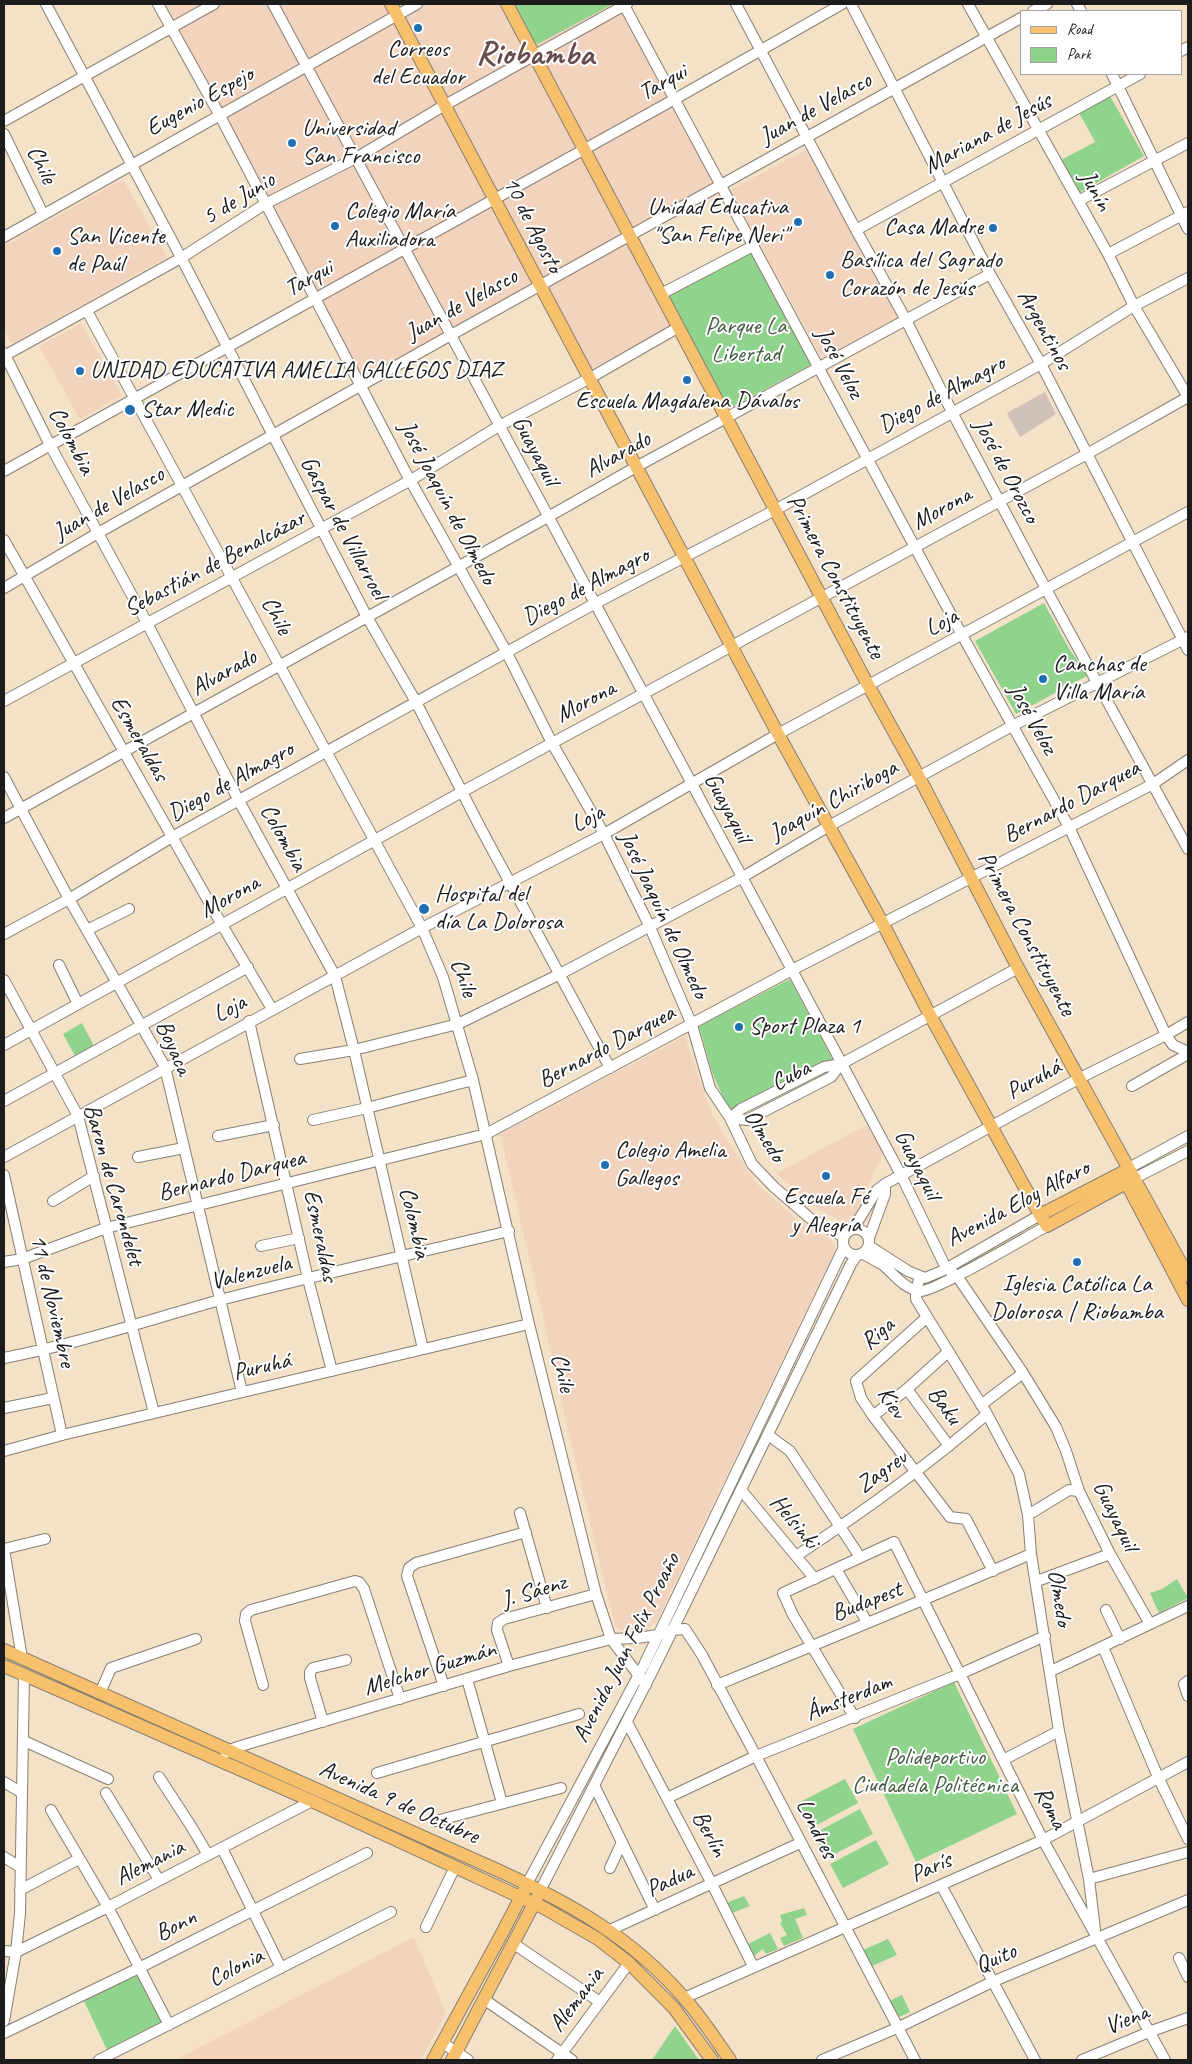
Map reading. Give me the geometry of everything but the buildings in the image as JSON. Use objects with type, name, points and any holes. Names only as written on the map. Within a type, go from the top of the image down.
[{"type":"main road","name":"Primera Constituyente","points":[[507,4],[868,685],[919,777],[1018,968],[1080,1078],[1128,1176]]},
{"type":"main road","name":"10 de Agosto","points":[[394,9],[778,734],[1043,1221]]},
{"type":"main road","name":"Avenida Eloy Alfaro","points":[[1043,1221],[1128,1176]]},
{"type":"main road","points":[[1128,1176],[1184,1257],[1188,1276]]},
{"type":"main road","points":[[1128,1176],[1188,1300]]},
{"type":"main road","name":"Avenida 9 de Octubre","points":[[4,1650],[229,1750],[524,1890],[534,1903],[598,1939],[630,1964],[674,2008],[712,2060]]},
{"type":"main road","name":"Avenida 9 de Octubre","points":[[4,1666],[312,1801],[455,1867],[524,1890],[540,1891],[610,1930],[639,1953],[684,1998],[730,2060]]},
{"type":"main road","name":"Avenida Juan Felix Proaño","points":[[433,2060],[524,1890]]},
{"type":"main road","name":"Avenida Juan Felix Proaño","points":[[455,2056],[540,1891]]},
{"type":"street","name":"Gaspar de Villarroel","points":[[46,4],[181,258],[367,617],[416,702],[610,1068]]},
{"type":"street","name":"José Joaquín de Olmedo","points":[[158,4],[219,114],[411,480],[507,653],[552,743],[604,834],[649,925],[692,1024]]},
{"type":"street","points":[[4,121],[214,4]]},
{"type":"street","name":"Guayaquil","points":[[273,4],[792,970],[901,1175],[946,1268],[958,1276],[1023,1373],[1056,1427],[1079,1491],[1110,1554],[1150,1624]]},
{"type":"street","name":"Eugenio Espejo","points":[[4,237],[307,65],[394,9],[417,4]]},
{"type":"street","name":"José de Orozco","points":[[736,4],[906,320],[952,412],[1097,685],[1188,849]]},
{"type":"street","name":"Tarqui","points":[[4,471],[584,150],[842,4]]},
{"type":"street","name":"Argentinos","points":[[851,4],[944,181],[990,274],[1041,364],[1133,542],[1186,638],[1188,650]]},
{"type":"street","name":"Junín","points":[[968,4],[1108,254],[1134,306],[1188,397]]},
{"type":"street","points":[[1035,10],[1047,4]]},
{"type":"street","name":"5 de Junio","points":[[4,355],[181,258],[265,204],[356,158],[445,104],[626,5]]},
{"type":"street","name":"José Veloz","points":[[626,5],[962,635],[1068,827],[1166,1035]]},
{"type":"street","name":"Juan de Velasco","points":[[4,588],[98,532],[451,334],[1020,19]]},
{"type":"street","points":[[1112,75],[1154,161],[1185,214],[1188,229]]},
{"type":"street","name":"Mariana de Jesús","points":[[856,230],[1138,75]]},
{"type":"street","name":"Chile","points":[[4,134],[43,214]]},
{"type":"street","points":[[1078,201],[1188,143]]},
{"type":"street","points":[[1108,254],[1185,214]]},
{"type":"street","points":[[661,294],[753,246]]},
{"type":"street","name":"Alvarado","points":[[4,818],[636,467],[990,274]]},
{"type":"street","name":"Diego de Almagro","points":[[4,934],[69,899],[172,837],[594,604],[775,510],[1041,364],[1134,306],[1188,278]]},
{"type":"street","name":"Chile","points":[[87,311],[422,928],[443,978],[473,1080],[529,1324],[596,1594],[611,1638],[646,1685]]},
{"type":"street","name":"Sebastián de Benalcázar","points":[[4,701],[411,480],[499,426],[590,378],[679,327]]},
{"type":"street","name":"Colombia","points":[[4,355],[50,446],[147,623],[239,800],[335,976],[354,1050],[423,1349]]},
{"type":"street","name":"Morona","points":[[4,1045],[462,791],[643,695],[1087,454],[1188,397]]},
{"type":"street","name":"Loja","points":[[4,1157],[165,1067],[422,928],[604,834],[778,734],[1188,512]]},
{"type":"street","name":"Esmeraldas","points":[[4,540],[222,925],[272,1009]]},
{"type":"street","name":"Joaquín Chiriboga","points":[[300,1059],[354,1050],[458,1024],[560,974],[649,925],[741,878],[829,826],[1012,726],[1097,685],[1186,638]]},
{"type":"street","name":"Bernardo Darquea","points":[[4,1262],[22,1259],[106,1228],[486,1134],[792,970],[1153,784],[1188,760]]},
{"type":"street","name":"Boyaca","points":[[4,777],[69,899],[165,1067],[242,1392]]},
{"type":"street","points":[[87,930],[130,909]]},
{"type":"street","points":[[59,965],[78,1004]]},
{"type":"street","points":[[4,1101],[248,967]]},
{"type":"street","name":"Cuba","points":[[730,1118],[741,1109],[824,1067],[841,1064],[931,1017],[1018,968]]},
{"type":"street","name":"Baron de Carondelet","points":[[4,980],[78,1116],[154,1413]]},
{"type":"street","name":"Esmeraldas","points":[[250,1021],[308,1279],[332,1371]]},
{"type":"street","name":"Puruhá","points":[[901,1175],[1188,1022]]},
{"type":"street","name":"Olmedo","points":[[692,1024],[710,1088],[730,1118],[752,1164],[774,1187],[811,1219],[844,1242],[850,1253],[864,1248]]},
{"type":"street","points":[[1166,1035],[1188,1045]]},
{"type":"street","points":[[1166,1035],[1173,1045],[1188,1053]]},
{"type":"street","points":[[1132,1086],[1188,1053]]},
{"type":"street","points":[[313,1120],[473,1080]]},
{"type":"street","points":[[218,1136],[274,1125]]},
{"type":"street","name":"Avenida Eloy Alfaro","points":[[1128,1176],[1188,1136]]},
{"type":"street","points":[[138,1157],[184,1148]]},
{"type":"street","name":"Avenida Eloy Alfaro","points":[[1128,1176],[1188,1151]]},
{"type":"street","name":"11 de Noviembre","points":[[4,1175],[62,1435]]},
{"type":"street","points":[[844,1242],[877,1190],[901,1175]]},
{"type":"street","points":[[53,1201],[94,1176]]},
{"type":"street","name":"Avenida Juan Felix Proaño","points":[[540,1891],[646,1685],[851,1264],[864,1248],[885,1194],[886,1184]]},
{"type":"street","name":"Avenida Eloy Alfaro","points":[[920,1277],[931,1276],[1043,1221]]},
{"type":"street","name":"Avenida Eloy Alfaro","points":[[918,1291],[933,1288],[958,1276],[1043,1221]]},
{"type":"street","points":[[854,1229],[863,1231],[864,1248],[903,1284],[918,1291],[920,1277],[864,1248]]},
{"type":"street","name":"Valenzuela","points":[[4,1358],[43,1351],[132,1327],[220,1300],[509,1232]]},
{"type":"street","points":[[261,1246],[299,1238]]},
{"type":"street","name":"Avenida Juan Felix Proaño","points":[[524,1890],[618,1717],[844,1242]]},
{"type":"street","name":"Olmedo","points":[[918,1291],[916,1299],[926,1318],[984,1409],[1019,1474],[1028,1515],[1031,1554],[1059,1731],[1089,1880],[1096,1937]]},
{"type":"street","name":"Riga","points":[[856,1381],[926,1318]]},
{"type":"street","name":"Puruhá","points":[[4,1451],[62,1435],[529,1324]]},
{"type":"street","points":[[873,1416],[908,1389],[948,1352]]},
{"type":"street","name":"Zagrev","points":[[796,1556],[840,1527],[949,1446],[984,1409],[1023,1373]]},
{"type":"street","name":"Kiev","points":[[856,1381],[861,1398],[873,1416],[950,1517],[966,1519],[993,1571]]},
{"type":"street","name":"Baku","points":[[908,1389],[949,1446]]},
{"type":"street","points":[[4,1408],[53,1398]]},
{"type":"street","points":[[768,1435],[790,1451],[860,1557],[783,1593],[811,1646],[854,1718]]},
{"type":"street","points":[[1028,1515],[1069,1490],[1079,1491]]},
{"type":"street","name":"Helsinki","points":[[742,1491],[816,1579]]},
{"type":"street","points":[[520,1513],[547,1608]]},
{"type":"street","points":[[444,1686],[407,1576],[409,1568],[416,1563],[526,1532]]},
{"type":"street","points":[[22,1658],[4,1549],[45,1539]]},
{"type":"street","name":"Roma","points":[[860,1557],[895,1543],[1043,1840],[1165,2060]]},
{"type":"street","name":"Budapest","points":[[717,1686],[867,1622],[923,1602],[1031,1554]]},
{"type":"street","points":[[1036,1581],[1110,1554]]},
{"type":"street","points":[[836,1569],[867,1622]]},
{"type":"street","points":[[263,1685],[246,1621],[246,1614],[252,1610],[355,1581],[359,1582],[364,1589],[400,1699]]},
{"type":"street","name":"J. Sáenz","points":[[509,1666],[497,1630],[498,1622],[596,1594]]},
{"type":"street","points":[[1051,1671],[1188,1608]]},
{"type":"street","points":[[1106,1610],[1120,1639]]},
{"type":"street","name":"Londres","points":[[672,1630],[685,1629],[700,1652],[915,2060]]},
{"type":"street","name":"Melchor Guzmán","points":[[219,1760],[229,1750],[509,1666],[611,1638],[637,1638],[658,1635],[672,1630]]},
{"type":"street","name":"Ámsterdam","points":[[667,1798],[756,1756],[960,1674],[1045,1636]]},
{"type":"street","points":[[100,1693],[111,1668],[196,1639]]},
{"type":"street","points":[[1103,1647],[1158,1777],[1188,1838]]},
{"type":"street","points":[[323,1722],[310,1678],[310,1672],[313,1668],[346,1660]]},
{"type":"street","points":[[4,2021],[16,1952],[20,1890],[24,1674]]},
{"type":"street","points":[[467,1680],[502,1803]]},
{"type":"street","points":[[1188,1681],[1184,1684],[1188,1696]]},
{"type":"street","points":[[377,1773],[579,1714]]},
{"type":"street","name":"Berlín","points":[[627,1722],[753,1966]]},
{"type":"street","points":[[1003,1760],[1059,1731]]},
{"type":"street","points":[[24,1741],[108,1779]]},
{"type":"street","name":"París","points":[[684,1998],[1043,1840],[1188,1762]]},
{"type":"street","points":[[159,1777],[208,1855]]},
{"type":"street","points":[[4,1782],[22,1792]]},
{"type":"street","points":[[595,1787],[655,1910]]},
{"type":"street","points":[[436,1821],[561,1788]]},
{"type":"street","points":[[106,1793],[160,1880]]},
{"type":"street","name":"Alemania","points":[[16,1952],[108,1907],[312,1801]]},
{"type":"street","points":[[51,1810],[108,1907],[169,2025]]},
{"type":"street","points":[[610,1868],[622,1842]]},
{"type":"street","name":"Padua","points":[[610,1930],[800,1843]]},
{"type":"street","points":[[222,1848],[281,1968]]},
{"type":"street","points":[[1089,1880],[1188,1852]]},
{"type":"street","name":"Bonn","points":[[4,2033],[139,1968],[367,1853]]},
{"type":"street","points":[[4,1857],[20,1867]]},
{"type":"street","points":[[20,1890],[79,1859]]},
{"type":"street","points":[[426,1927],[455,1867]]},
{"type":"street","points":[[940,1886],[1035,2060]]},
{"type":"street","name":"Quito","points":[[822,2060],[897,2028],[992,1982],[1188,1900]]},
{"type":"street","name":"Colonia","points":[[99,2060],[391,1912]]},
{"type":"street","points":[[514,1944],[600,2002]]},
{"type":"street","points":[[4,1951],[16,1952]]},
{"type":"street","points":[[1179,1958],[1188,1977]]},
{"type":"street","name":"Alemania","points":[[560,2057],[630,1964]]},
{"type":"street","points":[[485,2000],[560,2057],[572,2060]]},
{"type":"street","name":"Viena","points":[[1082,2060],[1188,2018]]},
{"type":"street","points":[[442,2043],[455,2056],[468,2060]]},
{"type":"shaded area","points":[[165,4],[618,4],[715,184],[360,381]]},
{"type":"shaded area","name":"Unidad Educativa \"San Felipe Neri\"","points":[[809,148],[900,316],[822,358],[730,190]]},
{"type":"shaded area","name":"San Vicente de Paúl","points":[[123,179],[167,257],[12,344],[4,330],[4,246]]},
{"type":"shaded area","points":[[628,240],[675,324],[590,370],[543,286]]},
{"type":"shaded area","name":"UNIDAD EDUCATIVA AMELIA GALLEGOS DIAZ","points":[[81,323],[122,396],[80,419],[39,346]]},
{"type":"shaded area","points":[[1045,392],[1056,414],[1020,437],[1007,413]]},
{"type":"shaded area","points":[[685,1036],[709,1107],[728,1142],[759,1186],[801,1223],[833,1241],[836,1253],[822,1278],[657,1621],[647,1631],[632,1633],[622,1631],[615,1626],[500,1134]]},
{"type":"shaded area","name":"Escuela Fé y Alegría","points":[[867,1125],[884,1152],[851,1222],[846,1224],[818,1209],[777,1173]]},
{"type":"shaded area","points":[[414,1937],[446,2013],[421,2060],[175,2060]]},
{"type":"green space","points":[[514,4],[613,4],[536,45]]},
{"type":"green space","points":[[1110,96],[1144,156],[1079,193],[1061,160],[1095,142],[1101,152],[1079,113]]},
{"type":"green space","name":"Parque La Libertad","points":[[751,252],[812,364],[728,409],[668,296]]},
{"type":"green space","points":[[1044,603],[1087,676],[1016,714],[975,641]]},
{"type":"green space","points":[[790,979],[834,1062],[731,1116],[712,1072],[699,1026]]},
{"type":"green space","points":[[82,1023],[94,1046],[75,1056],[63,1034]]},
{"type":"green space","points":[[1177,1579],[1188,1598],[1159,1613],[1150,1593],[1162,1589]]},
{"type":"green space","name":"Polideportivo Ciudadela Politécnica","points":[[954,1682],[1017,1814],[916,1862],[853,1729]]},
{"type":"green space","points":[[845,1779],[858,1803],[811,1828],[798,1803]]},
{"type":"green space","points":[[860,1809],[873,1834],[827,1858],[813,1834]]},
{"type":"green space","points":[[876,1840],[889,1864],[843,1888],[830,1864]]},
{"type":"green space","points":[[744,1896],[750,1906],[732,1913],[726,1903]]},
{"type":"green space","points":[[804,1908],[807,1915],[795,1919],[803,1938],[784,1946],[780,1938],[787,1935],[780,1923],[782,1922],[780,1915]]},
{"type":"green space","points":[[770,1933],[778,1949],[766,1954],[763,1949],[754,1956],[748,1944]]},
{"type":"green space","points":[[888,1939],[897,1955],[872,1966],[863,1950]]},
{"type":"green space","points":[[137,1975],[169,2025],[108,2052],[83,1999]]},
{"type":"green space","points":[[902,1995],[910,2012],[899,2017],[889,2001]]},
{"type":"green space","points":[[675,2026],[699,2060],[652,2060]]},
{"type":"place","name":"Correos del Ecuador","points":[[418,28]]},
{"type":"place","name":"Universidad San Francisco","points":[[292,143]]},
{"type":"place","name":"Unidad Educativa \"San Felipe Neri\"","points":[[798,222]]},
{"type":"place","name":"Colegio María Auxiliadora","points":[[335,226]]},
{"type":"place","name":"Casa Madre","points":[[993,228]]},
{"type":"place","name":"San Vicente de Paúl","points":[[57,251]]},
{"type":"place","name":"Basílica del Sagrado Corazón de Jesús","points":[[830,275]]},
{"type":"place","name":"UNIDAD EDUCATIVA AMELIA GALLEGOS DIAZ","points":[[80,371]]},
{"type":"place","name":"Escuela Magdalena Dávalos","points":[[687,380]]},
{"type":"place","name":"Star Medic","points":[[130,410]]},
{"type":"place","name":"Canchas de Villa María","points":[[1043,679]]},
{"type":"place","name":"Hospital del día La Dolorosa","points":[[424,909]]},
{"type":"place","name":"Sport Plaza 1","points":[[739,1027]]},
{"type":"place","name":"Colegio Amelia Gallegos","points":[[605,1165]]},
{"type":"place","name":"Escuela Fé y Alegría","points":[[826,1176]]},
{"type":"place","name":"Iglesia Católica La Dolorosa | Riobamba","points":[[1077,1262]]},
{"type":"district","name":"Riobamba","points":[[535,55]]}]
